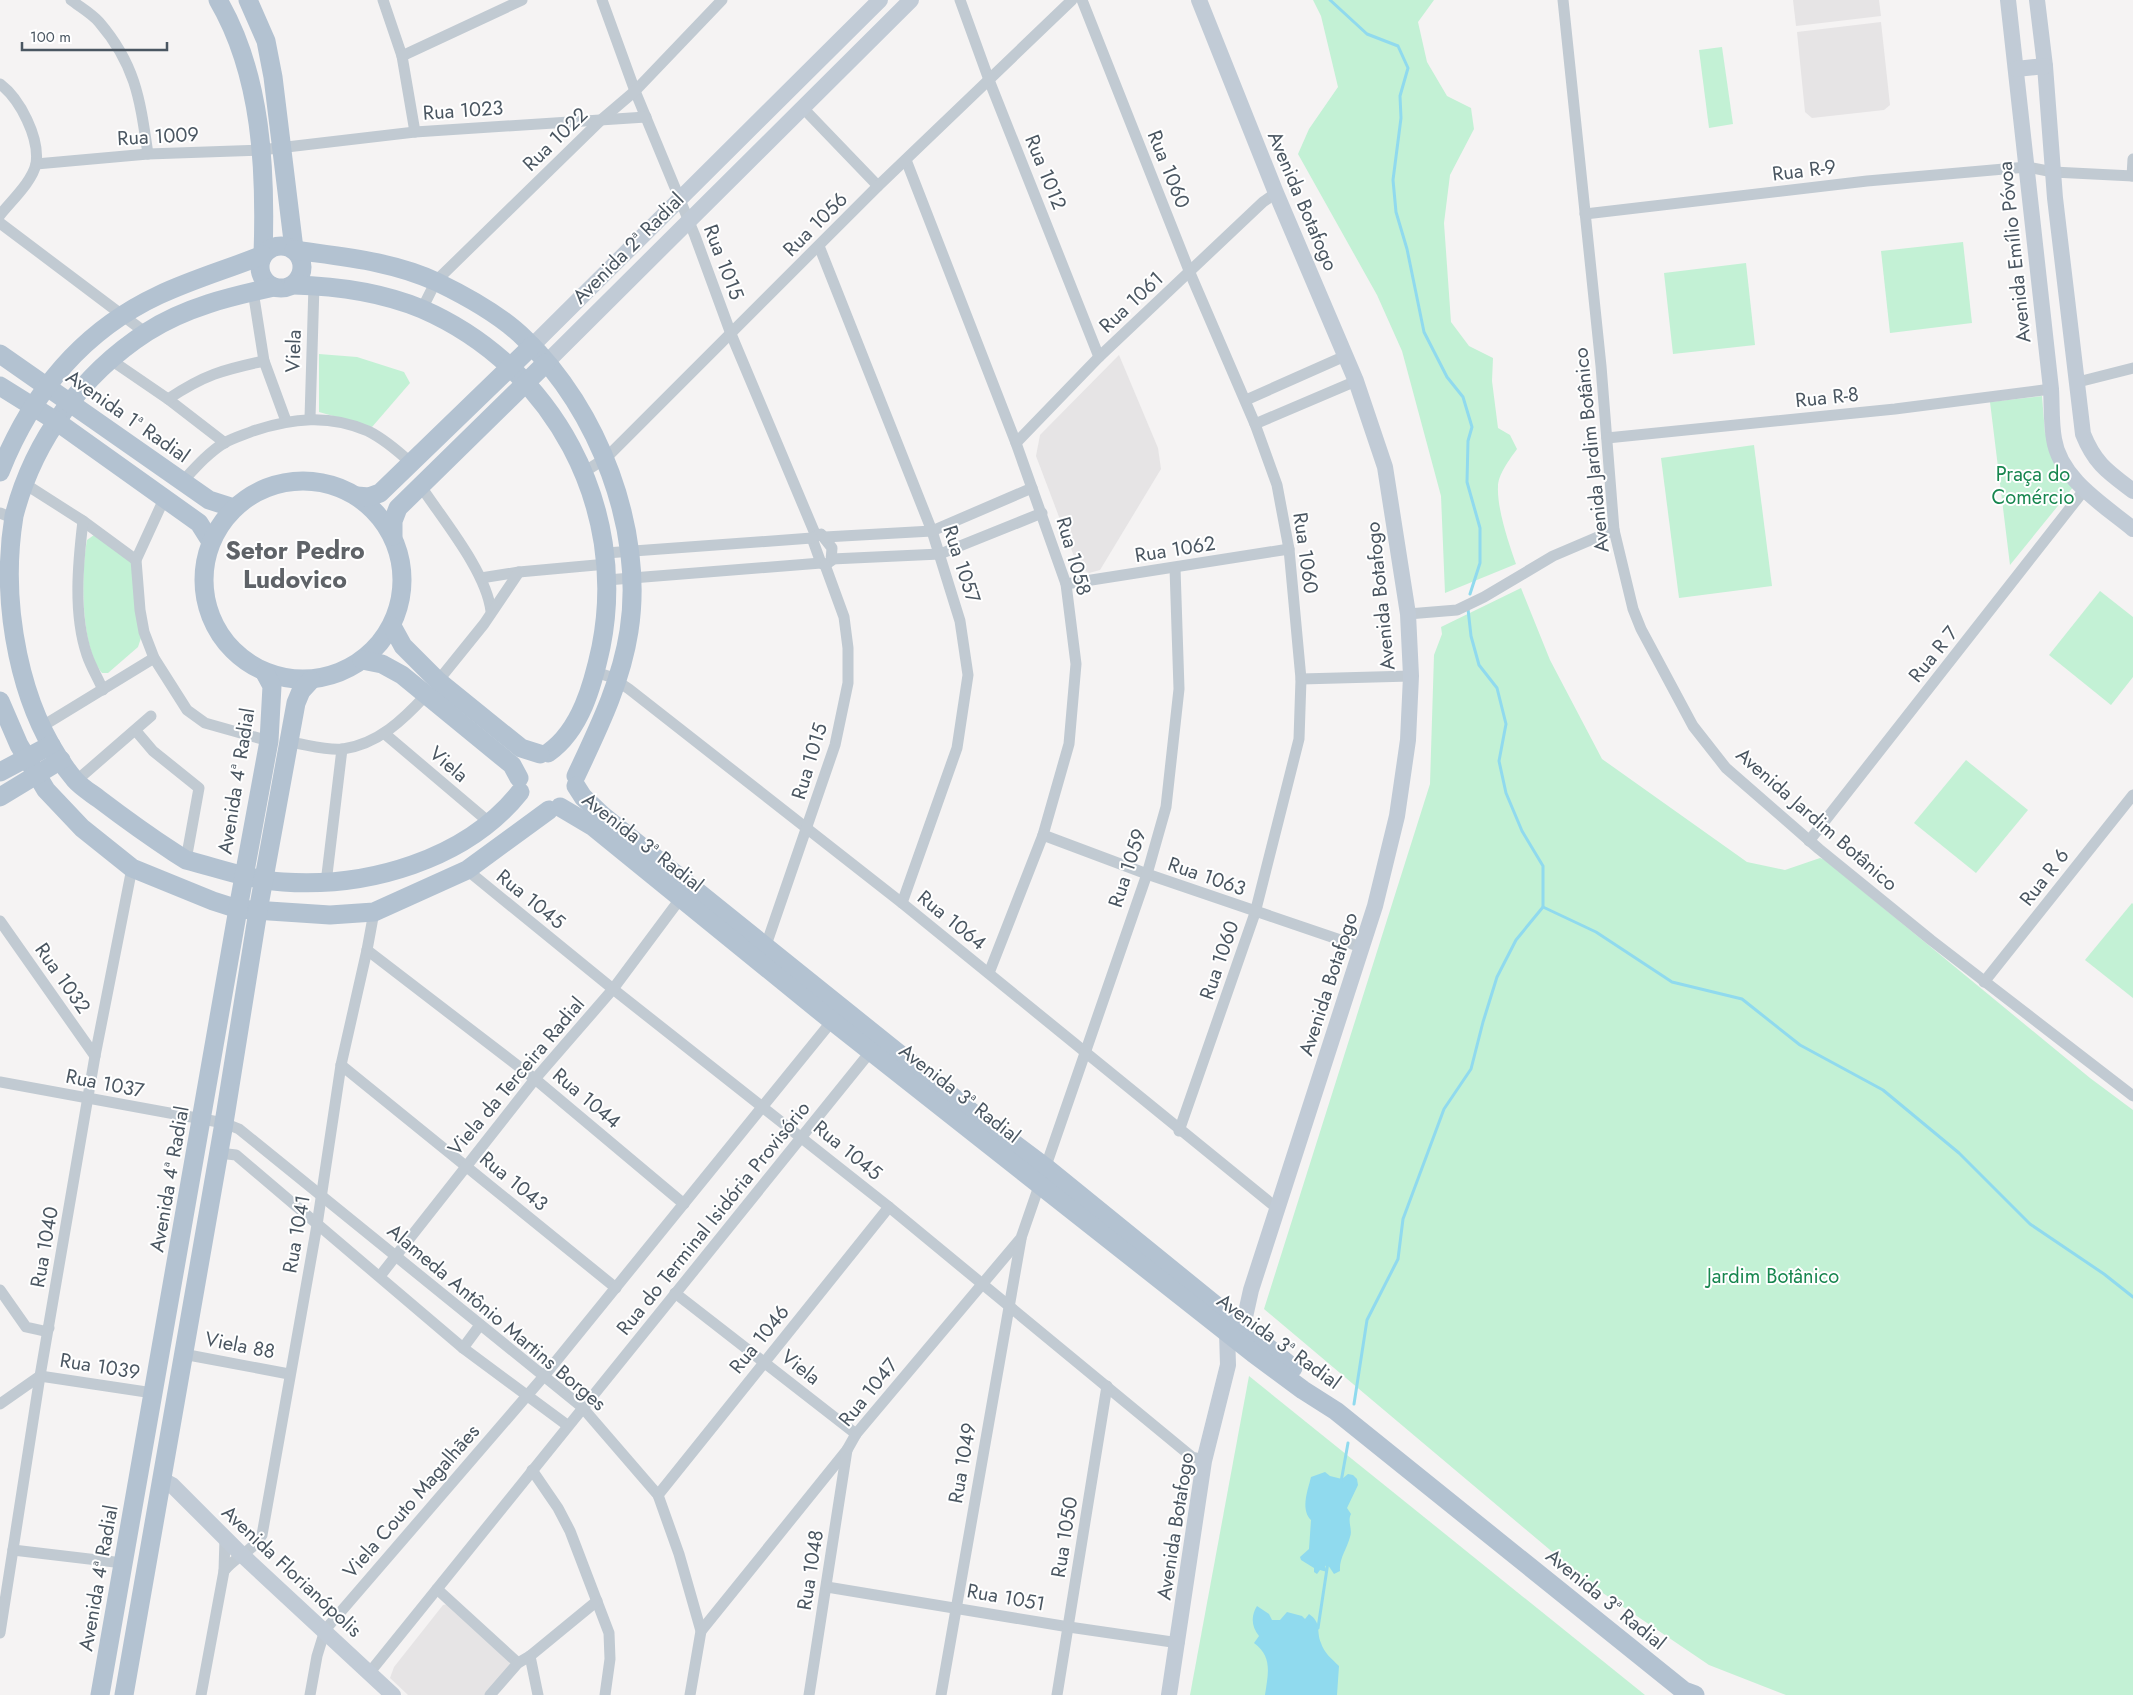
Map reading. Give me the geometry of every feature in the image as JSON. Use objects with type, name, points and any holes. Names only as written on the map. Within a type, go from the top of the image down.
[{"type":"main road","points":[[218,0],[239,42],[251,85],[261,150],[263,255],[260,265],[261,275],[274,287]]},
{"type":"main road","points":[[248,0],[266,41],[283,146],[294,249],[302,261],[300,275],[293,284]]},
{"type":"main road","name":"Avenida 2ª Radial","points":[[357,496],[369,497],[380,493],[510,368],[880,0]]},
{"type":"main road","name":"Avenida 2ª Radial","points":[[393,536],[394,521],[398,508],[420,485],[911,0]]},
{"type":"main road","name":"Avenida Botafogo","points":[[1169,1695],[1179,1642],[1205,1460],[1228,1365],[1232,1324],[1251,1290],[1375,906],[1397,816],[1408,740],[1410,676],[1408,614],[1385,467],[1356,381],[1276,193],[1199,0]]},
{"type":"main road","name":"Avenida Emílio Póvoa","points":[[2008,0],[2051,388],[2054,440],[2064,468],[2085,490],[2133,529]]},
{"type":"main road","points":[[2037,0],[2045,66],[2053,172],[2083,434],[2091,454],[2107,472],[2133,491]]},
{"type":"main road","points":[[2016,68],[2045,66]]},
{"type":"main road","points":[[0,472],[12,442],[31,406],[46,385],[85,344],[123,315],[167,292],[263,255],[274,246],[281,245],[294,249],[383,263],[436,281],[492,313],[532,346],[546,362],[576,406],[606,458],[624,518],[631,579],[629,631],[618,680],[568,802],[554,809],[464,871],[374,912],[330,915],[258,912],[212,901],[132,868],[82,828],[46,790],[26,758],[0,701]]},
{"type":"main road","points":[[293,284],[371,293],[422,310],[475,339],[510,368],[525,383],[553,418],[584,472],[599,516],[607,566],[604,628],[595,672],[583,707],[563,741],[526,763],[519,785],[490,822],[448,849],[412,865],[375,876],[326,883],[264,880],[186,860],[118,814],[76,781],[41,727],[22,684],[5,625],[7,515],[24,484],[46,436],[69,402],[111,360],[146,333],[176,316],[254,292],[293,284]]},
{"type":"main road","name":"Avenida 1ª Radial","points":[[0,354],[209,500],[234,508]]},
{"type":"main road","points":[[2051,388],[2078,382]]},
{"type":"main road","points":[[0,386],[56,421],[199,524],[211,542]]},
{"type":"main road","points":[[2085,490],[2107,472]]},
{"type":"main road","points":[[293,481],[327,483],[357,496],[378,514],[393,536],[401,563],[402,591],[392,626],[380,643],[362,660],[338,673],[311,680],[265,672],[242,660],[220,636],[206,606],[203,574],[211,542],[221,523],[234,508],[261,490],[293,481]]},
{"type":"main road","points":[[392,626],[403,646],[432,688],[512,765],[519,785],[530,805],[554,809]]},
{"type":"main road","points":[[362,660],[382,664],[432,688],[521,748],[565,759],[576,781]]},
{"type":"main road","name":"Avenida 4ª Radial","points":[[100,1695],[269,741],[272,686],[265,672]]},
{"type":"main road","points":[[124,1695],[219,1153],[258,912],[296,703],[301,691],[311,680]]},
{"type":"main road","points":[[0,772],[26,758],[56,752]]},
{"type":"main road","points":[[0,797],[37,775],[56,752]]},
{"type":"main road","name":"Avenida 3ª Radial","points":[[576,781],[583,797],[602,815],[763,955],[832,1021],[870,1051],[1041,1174],[1232,1324],[1309,1381],[1336,1411]]},
{"type":"main road","name":"Avenida 3ª Radial","points":[[554,809],[592,826],[680,899],[763,955],[820,988],[1004,1137],[1041,1174]]},
{"type":"main road","points":[[448,849],[464,871]]},
{"type":"main road","points":[[820,988],[835,1009],[832,1021]]},
{"type":"main road","points":[[870,1051],[882,1048],[955,1105],[969,1110]]},
{"type":"main road","name":"Avenida 3ª Radial","points":[[1232,1324],[1253,1352],[1302,1390],[1336,1411],[1687,1694]]},
{"type":"main road","points":[[1228,1365],[1239,1357],[1253,1352]]},
{"type":"main road","name":"Avenida Florianópolis","points":[[161,1479],[172,1485],[241,1554],[393,1695]]},
{"type":"street","points":[[71,0],[98,20],[124,56],[138,91],[148,154]]},
{"type":"street","points":[[383,0],[402,56],[414,132]]},
{"type":"street","points":[[402,56],[522,0]]},
{"type":"street","name":"Rua 1015","points":[[602,0],[635,91],[688,220],[731,334],[818,537]]},
{"type":"street","name":"Rua 1022","points":[[422,310],[436,281],[601,120],[635,91],[722,0]]},
{"type":"street","name":"Rua 1012","points":[[960,0],[989,80],[1099,357]]},
{"type":"street","name":"Rua 1056","points":[[584,472],[606,458],[878,186],[1072,0]]},
{"type":"street","name":"Rua 1060","points":[[1082,0],[1190,273],[1256,424],[1277,485],[1289,549],[1301,679],[1299,739],[1255,913],[1180,1131]]},
{"type":"street","name":"Avenida Jardim Botânico","points":[[1563,0],[1586,214],[1614,530],[1633,609],[1641,630],[1693,726],[1726,768],[1809,841],[1984,982],[2133,1096]]},
{"type":"street","points":[[0,84],[17,101],[25,115],[34,144],[36,164],[28,179],[0,215]]},
{"type":"street","points":[[802,108],[878,186]]},
{"type":"street","name":"Rua 1023","points":[[283,146],[414,132],[646,117]]},
{"type":"street","name":"Rua 1009","points":[[36,164],[148,154],[261,150],[283,146]]},
{"type":"street","points":[[2132,176],[2133,159]]},
{"type":"street","name":"Rua 1058","points":[[906,160],[1016,443],[1066,584],[1076,664],[1069,744],[1043,835],[989,973]]},
{"type":"street","name":"Rua R-9","points":[[1586,214],[1867,181],[2027,168],[2053,172],[2132,176]]},
{"type":"street","name":"Rua 1061","points":[[1016,443],[1099,357],[1263,202],[1276,193]]},
{"type":"street","points":[[0,223],[146,333]]},
{"type":"street","name":"Rua 1057","points":[[819,246],[940,554],[960,621],[968,675],[957,748],[902,903]]},
{"type":"street","name":"Viela","points":[[310,418],[314,285]]},
{"type":"street","name":"Viela","points":[[254,292],[264,361],[286,421]]},
{"type":"street","points":[[1246,400],[1345,356]]},
{"type":"street","points":[[111,360],[168,399],[225,443]]},
{"type":"street","name":"Viela","points":[[168,399],[214,372],[264,361]]},
{"type":"street","points":[[2078,382],[2133,368]]},
{"type":"street","points":[[1256,424],[1356,381]]},
{"type":"street","name":"Rua R-8","points":[[1607,438],[1895,409],[2051,388]]},
{"type":"street","points":[[182,482],[199,463],[225,443],[286,421],[310,418],[329,420],[368,431],[383,440],[411,463]]},
{"type":"street","points":[[24,484],[83,521],[136,560]]},
{"type":"street","points":[[420,485],[481,578],[489,596],[491,611]]},
{"type":"street","points":[[481,578],[519,572],[607,566],[629,551],[818,537],[932,531],[1032,488]]},
{"type":"street","name":"Rua R 7","points":[[1809,841],[2085,490]]},
{"type":"street","points":[[164,500],[136,560],[140,610],[144,632],[154,658],[187,710],[205,723],[269,741]]},
{"type":"street","points":[[607,566],[631,579],[940,554],[1042,513]]},
{"type":"street","points":[[83,521],[78,559],[78,603],[86,654],[103,690]]},
{"type":"street","points":[[1408,614],[1457,610],[1484,598],[1552,556],[1614,530]]},
{"type":"street","points":[[818,537],[832,548],[826,562]]},
{"type":"street","points":[[818,537],[826,562]]},
{"type":"street","name":"Rua 1062","points":[[1066,584],[1289,549]]},
{"type":"street","name":"Rua 1015","points":[[763,955],[835,745],[848,683],[848,648],[844,617],[826,562]]},
{"type":"street","name":"Rua 1059","points":[[1041,1174],[1147,874],[1166,807],[1179,689],[1175,568]]},
{"type":"street","points":[[289,742],[342,749],[385,734],[405,718],[432,688],[484,624],[519,572]]},
{"type":"street","points":[[41,727],[154,658]]},
{"type":"street","name":"Rua 1064","points":[[595,672],[618,680],[902,903],[1278,1209]]},
{"type":"street","points":[[1301,679],[1410,676]]},
{"type":"street","points":[[76,781],[151,716]]},
{"type":"street","points":[[136,730],[152,751],[198,788],[186,860]]},
{"type":"street","name":"Viela","points":[[385,734],[490,822]]},
{"type":"street","points":[[326,883],[343,755],[342,749]]},
{"type":"street","name":"Rua R 6","points":[[1984,982],[2133,795]]},
{"type":"street","name":"Rua 1063","points":[[1043,835],[1255,913],[1361,947]]},
{"type":"street","name":"Rua 1040","points":[[0,1633],[40,1376],[95,1056],[132,868]]},
{"type":"street","name":"Rua 1045","points":[[464,871],[889,1207],[1192,1457],[1205,1460]]},
{"type":"street","name":"Viela da Terceira Radial","points":[[380,1276],[535,1078],[613,989],[680,899]]},
{"type":"street","name":"Rua 1041","points":[[224,1571],[241,1554],[256,1546],[262,1535],[289,1374],[322,1197],[342,1065],[368,950],[374,912]]},
{"type":"street","name":"Rua 1032","points":[[0,921],[95,1056]]},
{"type":"street","name":"Rua 1044","points":[[368,950],[535,1078],[684,1204]]},
{"type":"street","name":"Rua do Terminal Isidória Provisório","points":[[526,1396],[832,1021]]},
{"type":"street","name":"Rua do Terminal Isidória Provisório","points":[[370,1672],[870,1051]]},
{"type":"street","name":"Rua 1043","points":[[342,1065],[616,1288]]},
{"type":"street","name":"Rua 1037","points":[[0,1082],[202,1120]]},
{"type":"street","name":"Alameda Antônio Martins Borges","points":[[202,1120],[224,1123],[239,1129],[582,1407],[658,1495],[679,1554],[701,1631],[690,1695]]},
{"type":"street","name":"Alameda Antônio Martins Borges","points":[[219,1153],[236,1155],[463,1348],[567,1425]]},
{"type":"street","name":"Rua 1047","points":[[701,1631],[847,1450],[856,1434],[981,1283],[1021,1238],[1041,1174]]},
{"type":"street","name":"Rua 1046","points":[[658,1495],[889,1207]]},
{"type":"street","name":"Rua 1049","points":[[941,1695],[1021,1238]]},
{"type":"street","points":[[0,1290],[26,1328],[44,1331],[49,1328]]},
{"type":"street","name":"Viela","points":[[675,1294],[856,1434]]},
{"type":"street","points":[[463,1348],[480,1325]]},
{"type":"street","name":"Viela 88","points":[[183,1354],[289,1374]]},
{"type":"street","points":[[0,1404],[40,1376]]},
{"type":"street","name":"Rua 1039","points":[[40,1376],[153,1393]]},
{"type":"street","name":"Rua 1050","points":[[1057,1695],[1107,1386]]},
{"type":"street","name":"Viela Couto Magalhães","points":[[325,1630],[526,1396]]},
{"type":"street","name":"Rua 1048","points":[[809,1695],[847,1450]]},
{"type":"street","points":[[532,1470],[558,1508],[570,1531],[609,1632],[611,1646],[605,1695]]},
{"type":"street","points":[[200,1695],[224,1571],[225,1538]]},
{"type":"street","points":[[13,1550],[123,1563]]},
{"type":"street","name":"Rua 1051","points":[[827,1587],[1069,1627],[1179,1642]]},
{"type":"street","points":[[437,1589],[518,1662]]},
{"type":"street","points":[[490,1695],[518,1662],[530,1656],[597,1601]]},
{"type":"street","points":[[310,1695],[317,1656],[325,1630]]},
{"type":"street","points":[[530,1656],[538,1695]]},
{"type":"shaded area","points":[[1793,0],[1879,0],[1881,16],[1796,26]]},
{"type":"shaded area","points":[[1881,22],[1890,105],[1884,110],[1812,118],[1805,112],[1797,32]]},
{"type":"shaded area","points":[[1119,355],[1158,448],[1161,469],[1100,570],[1089,573],[1080,568],[1075,559],[1036,456],[1040,435]]},
{"type":"shaded area","points":[[452,1603],[509,1657],[511,1665],[486,1695],[408,1695],[390,1678],[394,1667],[443,1605]]},
{"type":"green space","points":[[1313,0],[1434,0],[1418,22],[1427,62],[1447,96],[1471,108],[1474,129],[1450,175],[1444,223],[1451,322],[1469,346],[1493,358],[1492,381],[1498,428],[1510,435],[1517,449],[1502,472],[1498,487],[1501,516],[1516,564],[1445,593],[1441,496],[1402,351],[1377,295],[1298,154],[1309,129],[1338,87],[1321,16]]},
{"type":"green space","points":[[1722,47],[1733,124],[1709,128],[1699,50]]},
{"type":"green space","points":[[1963,242],[1972,323],[1890,333],[1881,251]]},
{"type":"green space","points":[[1746,263],[1755,345],[1673,354],[1664,273]]},
{"type":"green space","points":[[319,354],[357,357],[404,372],[410,383],[372,427],[319,412]]},
{"type":"green space","name":"Praça do Comércio","points":[[2042,396],[2045,433],[2074,486],[2010,565],[1990,402]]},
{"type":"green space","points":[[1754,445],[1772,586],[1679,598],[1661,458]]},
{"type":"green space","points":[[94,535],[131,562],[141,638],[138,647],[108,673],[102,673],[95,661],[86,628],[84,609],[85,554],[87,540]]},
{"type":"green space","name":"Jardim Botânico","points":[[1521,588],[1550,660],[1602,759],[1747,862],[1785,870],[1820,858],[1825,860],[2090,1078],[2133,1110],[2133,1695],[1786,1695],[1709,1665],[1594,1587],[1264,1309],[1430,784],[1434,655],[1442,634],[1441,627]]},
{"type":"green space","points":[[2100,591],[2133,617],[2133,677],[2111,705],[2049,655]]},
{"type":"green space","points":[[1966,760],[2028,810],[1976,873],[1914,823]]},
{"type":"green space","points":[[2133,904],[2133,998],[2085,960]]},
{"type":"green space","points":[[1249,1376],[1645,1695],[1190,1695]]},
{"type":"water","points":[[1325,1472],[1330,1476],[1342,1479],[1348,1474],[1353,1475],[1357,1479],[1358,1485],[1347,1508],[1351,1514],[1350,1537],[1342,1558],[1340,1571],[1334,1574],[1328,1565],[1325,1566],[1327,1572],[1320,1570],[1317,1574],[1314,1572],[1314,1568],[1301,1560],[1300,1557],[1309,1549],[1311,1520],[1305,1505],[1311,1477]]},
{"type":"water","points":[[1257,1606],[1269,1614],[1272,1620],[1280,1620],[1287,1612],[1302,1616],[1305,1619],[1309,1614],[1313,1617],[1317,1624],[1322,1647],[1339,1666],[1337,1695],[1265,1695],[1268,1673],[1267,1660],[1260,1648],[1254,1643],[1259,1636],[1254,1629],[1253,1621]]},
{"type":"waterway","points":[[1330,0],[1367,34],[1398,46],[1408,68],[1400,96],[1401,118],[1393,180],[1396,212],[1407,249],[1424,332],[1447,377],[1463,397],[1472,427],[1468,441],[1467,482],[1480,528],[1480,563],[1470,594]]},
{"type":"waterway","points":[[1354,1404],[1367,1320],[1398,1259],[1403,1219],[1444,1109],[1471,1069],[1497,977],[1516,940],[1543,907],[1543,866],[1522,831],[1506,793],[1499,761],[1506,724],[1497,688],[1479,665],[1471,636],[1468,609]]},
{"type":"waterway","points":[[1543,907],[1596,932],[1672,982],[1742,999],[1800,1045],[1883,1090],[1959,1153],[2030,1224],[2104,1274],[2133,1297]]},
{"type":"waterway","points":[[1341,1482],[1348,1443]]},
{"type":"waterway","points":[[1318,1628],[1328,1562]]},
{"type":"district","name":"Setor Pedro Ludovico","points":[[295,564]]}]
